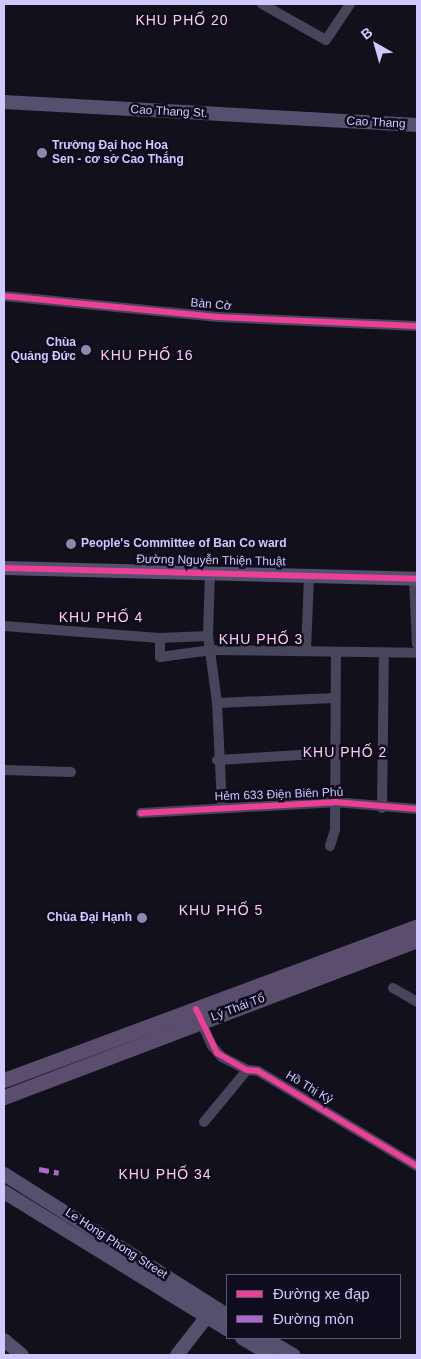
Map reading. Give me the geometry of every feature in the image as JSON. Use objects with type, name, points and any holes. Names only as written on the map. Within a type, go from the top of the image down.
[{"type":"main road","name":"Cao Thang","points":[[4,102],[417,125]]},
{"type":"main road","name":"Đường Nguyễn Thiện Thuật","points":[[4,568],[416,579]]},
{"type":"main road","name":"Lý Thái Tổ","points":[[4,1097],[417,926]]},
{"type":"main road","name":"Lý Thái Tổ","points":[[4,1080],[417,940]]},
{"type":"main road","name":"Le Hong Phong Street","points":[[4,1174],[210,1313],[226,1328]]},
{"type":"main road","name":"Le Hong Phong Street","points":[[4,1192],[210,1313],[226,1315]]},
{"type":"main road","points":[[177,1355],[210,1313]]},
{"type":"main road","points":[[244,1339],[270,1355]]},
{"type":"main road","points":[[266,1339],[293,1355]]},
{"type":"main road","points":[[4,1340],[22,1355]]},
{"type":"street","points":[[262,4],[326,40],[350,4]]},
{"type":"street","name":"Bàn Cờ","points":[[4,296],[218,317],[417,326]]},
{"type":"street","points":[[210,572],[208,636],[212,650],[216,703],[217,760],[222,807]]},
{"type":"street","points":[[306,651],[309,576]]},
{"type":"street","points":[[416,579],[417,644]]},
{"type":"street","points":[[4,626],[160,638],[208,636]]},
{"type":"street","points":[[160,638],[160,657],[212,650],[306,651],[336,654],[417,653]]},
{"type":"street","points":[[330,846],[335,830],[334,698],[336,654]]},
{"type":"street","points":[[382,808],[384,654]]},
{"type":"street","points":[[216,703],[334,698]]},
{"type":"street","points":[[217,760],[334,752]]},
{"type":"street","points":[[4,770],[71,772]]},
{"type":"street","name":"Hẻm 633 Ðiện Biên Phủ","points":[[141,813],[335,802],[382,808],[417,809]]},
{"type":"street","points":[[393,988],[417,1002]]},
{"type":"street","name":"Hồ Thị Kỷ","points":[[199,1015],[217,1053],[247,1070],[258,1071],[417,1166]]},
{"type":"street","points":[[204,1122],[247,1070]]},
{"type":"marked path","points":[[39,1169],[59,1173]]},
{"type":"cycle path","points":[[4,296],[218,317],[417,326]]},
{"type":"cycle path","points":[[4,568],[417,579]]},
{"type":"cycle path","points":[[141,813],[335,802],[417,809]]},
{"type":"cycle path","points":[[196,1009],[217,1053],[247,1070],[258,1071],[417,1166]]},
{"type":"place","name":"Trường Đại học Hoa Sen - cơ sở Cao Thắng","points":[[42,153]]},
{"type":"place","name":"Chùa Quảng Đức","points":[[86,350]]},
{"type":"place","name":"People's Committee of Ban Co ward","points":[[71,544]]},
{"type":"place","name":"Chùa Đại Hạnh","points":[[142,918]]},
{"type":"district","name":"KHU PHỐ 20","points":[[182,20]]},
{"type":"district","name":"KHU PHỐ 16","points":[[147,355]]},
{"type":"district","name":"KHU PHỐ 4","points":[[101,617]]},
{"type":"district","name":"KHU PHỐ 3","points":[[261,639]]},
{"type":"district","name":"KHU PHỐ 2","points":[[345,752]]},
{"type":"district","name":"KHU PHỐ 5","points":[[221,910]]},
{"type":"district","name":"KHU PHỐ 34","points":[[165,1174]]}]
